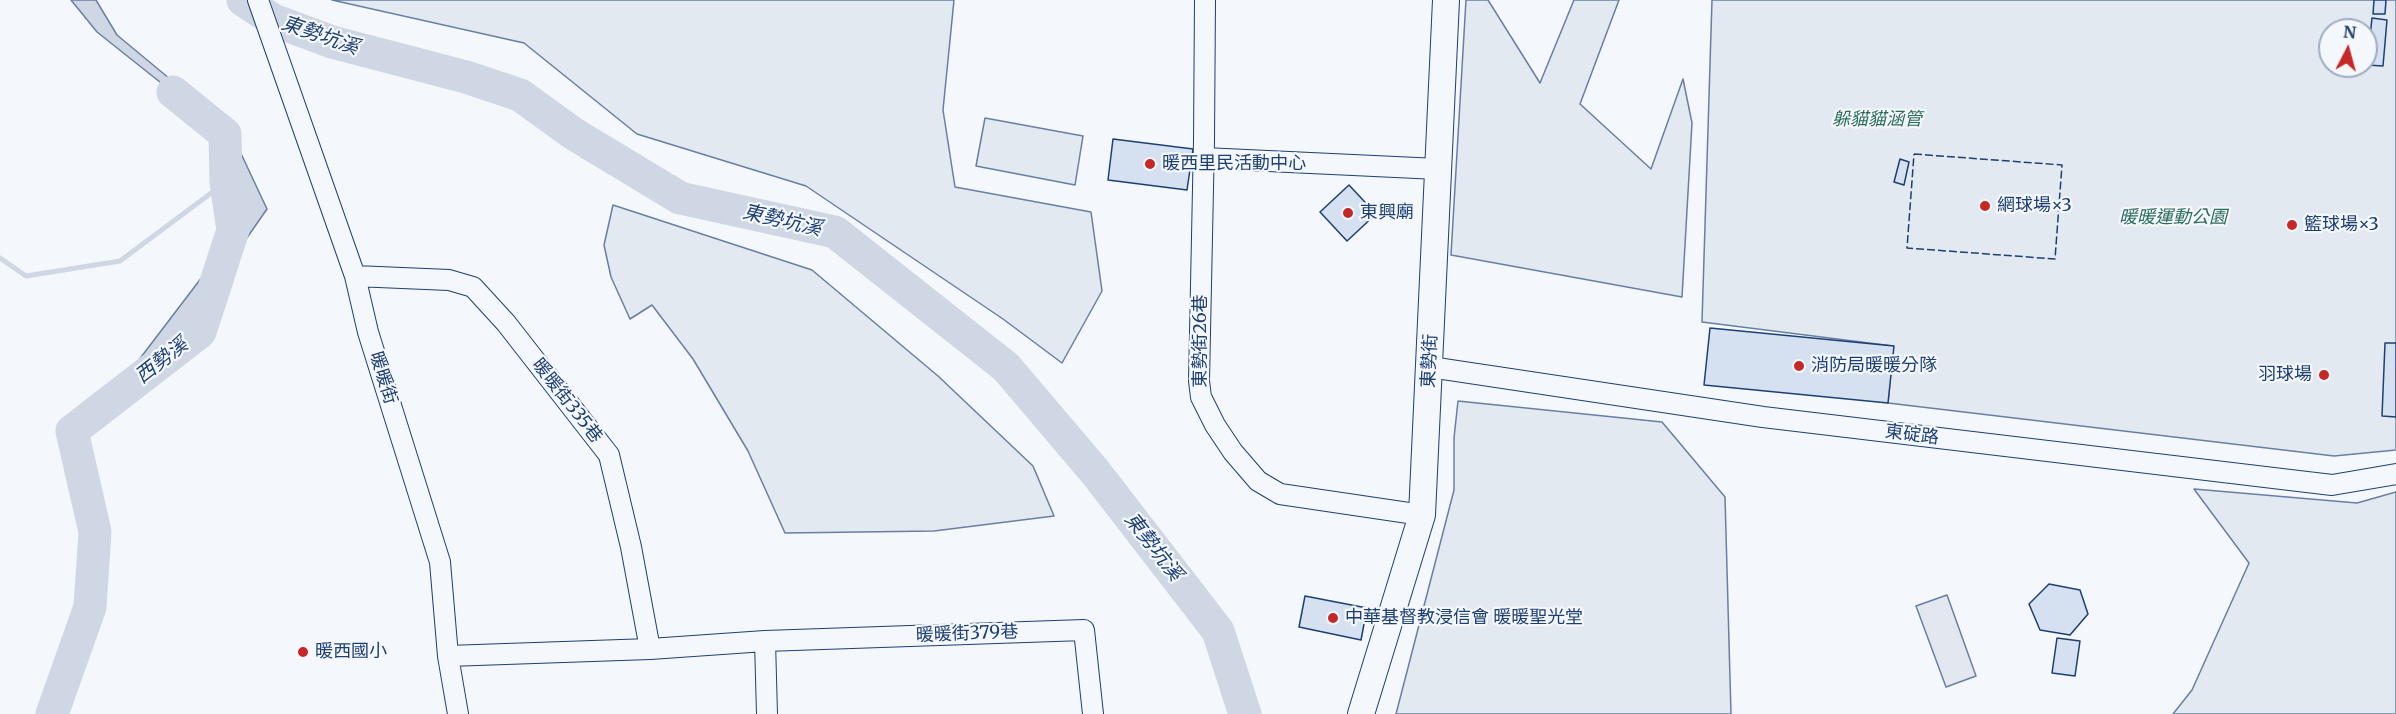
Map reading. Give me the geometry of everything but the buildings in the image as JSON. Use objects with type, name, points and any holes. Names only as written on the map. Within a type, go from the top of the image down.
[{"type":"main road","name":"東勢街","points":[[1361,714],[1422,515],[1446,0]]},
{"type":"street","name":"暖暖街","points":[[258,0],[355,276],[368,332],[440,562],[448,656],[458,714]]},
{"type":"street","name":"東勢街26巷","points":[[1205,0],[1199,381],[1201,397],[1215,426],[1233,452],[1258,481],[1280,494],[1422,515]]},
{"type":"street","points":[[1204,158],[1438,169]]},
{"type":"street","name":"暖暖街335巷","points":[[355,276],[449,280],[473,287],[506,323],[609,455],[631,547],[650,649]]},
{"type":"street","name":"東碇路","points":[[1430,367],[1763,417],[2332,485],[2396,474]]},
{"type":"street","name":"暖暖街379巷","points":[[448,656],[650,649],[765,641],[1084,630],[1093,714]]},
{"type":"street","points":[[765,641],[767,714]]},
{"type":"green space","points":[[332,0],[954,0],[943,110],[955,187],[1091,212],[1102,291],[1062,363],[1003,319],[806,186],[637,134],[524,43]]},
{"type":"green space","points":[[1466,0],[1488,0],[1540,83],[1574,0],[1619,0],[1580,104],[1651,169],[1683,79],[1692,123],[1682,297],[1451,255]]},
{"type":"green space","name":"暖暖運動公園","points":[[1712,0],[2396,0],[2396,450],[2334,456],[1888,403],[1893,346],[1702,322]]},
{"type":"green space","points":[[985,118],[1083,136],[1075,185],[976,166]]},
{"type":"green space","points":[[613,205],[812,270],[938,376],[1033,466],[1054,516],[934,531],[785,533],[748,451],[693,359],[652,305],[630,319],[611,277],[604,245]]},
{"type":"green space","points":[[1458,401],[1662,422],[1725,497],[1731,714],[1396,714],[1454,490],[1454,438]]},
{"type":"green space","points":[[2194,489],[2357,503],[2396,492],[2396,714],[2173,714],[2192,690],[2249,563]]},
{"type":"shaded area","points":[[1947,595],[1976,676],[1946,687],[1916,606]]},
{"type":"water","points":[[71,0],[96,0],[117,35],[229,128],[267,209],[228,265],[152,387],[135,365],[215,260],[229,137],[97,32]]},
{"type":"waterway","name":"東勢坑溪","points":[[243,0],[273,20],[332,42],[466,77],[520,95],[574,134],[680,198],[835,232],[1006,367],[1096,473],[1218,631],[1245,714]]},
{"type":"waterway","name":"西勢溪","points":[[52,714],[90,607],[95,532],[72,431],[200,332],[233,230],[226,182],[225,134],[173,92]]},
{"type":"waterway","points":[[0,258],[26,276],[120,261],[226,182]]},
{"type":"fence","points":[[1914,154],[2062,165],[2055,259],[1907,248],[1914,154]]},
{"type":"place","name":"暖西里民活動中心","points":[[1150,164]]},
{"type":"place","name":"網球場×3","points":[[1985,206]]},
{"type":"place","name":"東興廟","points":[[1348,213]]},
{"type":"place","name":"籃球場×3","points":[[2292,225]]},
{"type":"place","name":"消防局暖暖分隊","points":[[1799,366]]},
{"type":"place","name":"羽球場","points":[[2324,375]]},
{"type":"place","name":"中華基督教浸信會 暖暖聖光堂","points":[[1333,618]]},
{"type":"place","name":"暖西國小","points":[[303,652]]},
{"type":"park label","name":"躲貓貓涵管","points":[[1877,120]]}]
